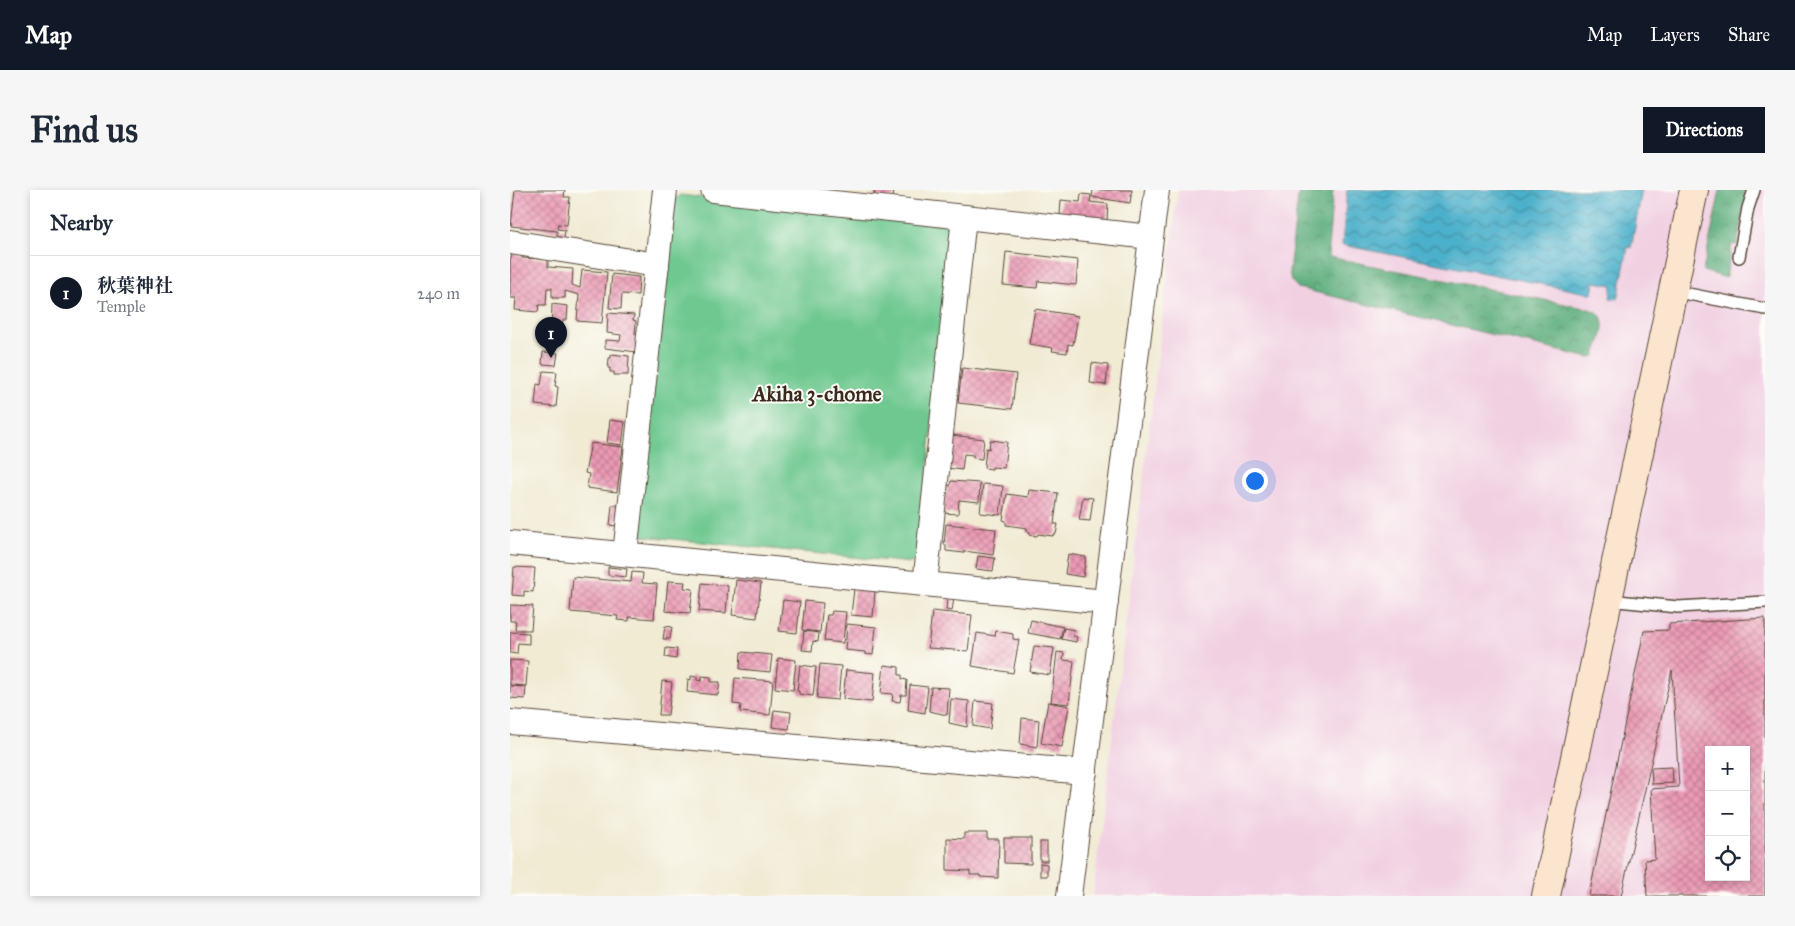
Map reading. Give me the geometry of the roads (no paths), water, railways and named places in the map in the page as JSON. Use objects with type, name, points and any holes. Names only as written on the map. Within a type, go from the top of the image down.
[{"type":"street","points":[[625,554],[665,190]]},
{"type":"street","points":[[713,190],[1151,237]]},
{"type":"street","points":[[1069,896],[1157,190]]},
{"type":"street","points":[[1546,896],[1694,190]]},
{"type":"street","points":[[925,584],[964,217]]},
{"type":"street","points":[[510,242],[657,265]]},
{"type":"street","points":[[510,543],[1106,602]]},
{"type":"street","points":[[510,722],[1085,772]]},
{"type":"lane","points":[[1739,257],[1748,208],[1754,190]]},
{"type":"lane","points":[[1673,291],[1765,309]]},
{"type":"lane","points":[[1608,600],[1678,607],[1765,602]]},
{"type":"water","points":[[1347,190],[1642,190],[1631,248],[1628,247],[1618,299],[1610,298],[1612,285],[1594,282],[1592,294],[1342,245]]},
{"type":"place","name":"秋葉神社","points":[[551,358]]},
{"type":"district","name":"Akiha 3-chome","points":[[817,394]]}]
